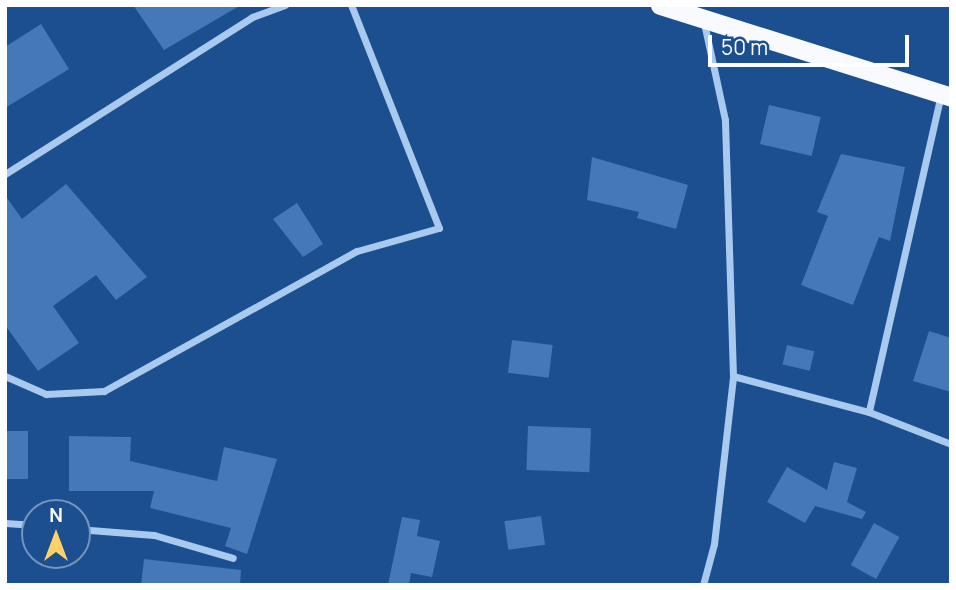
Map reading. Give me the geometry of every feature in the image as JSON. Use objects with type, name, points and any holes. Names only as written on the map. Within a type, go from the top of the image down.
[{"type":"highway","points":[[660,5],[946,95]]},
{"type":"street","points":[[5,174],[252,17],[285,5]]},
{"type":"street","points":[[5,376],[46,394],[104,391],[357,251],[439,228],[351,5]]},
{"type":"street","points":[[703,18],[725,120],[733,376],[714,544],[703,585]]},
{"type":"street","points":[[869,412],[946,95]]},
{"type":"street","points":[[733,376],[869,412],[951,444]]},
{"type":"street","points":[[91,530],[154,535],[233,558]]},
{"type":"building","points":[[133,5],[241,5],[164,50]]},
{"type":"building","points":[[41,24],[69,69],[5,108],[5,47]]},
{"type":"building","points":[[769,105],[821,117],[812,156],[760,144]]},
{"type":"building","points":[[841,154],[905,167],[890,241],[879,237],[853,305],[801,285],[828,216],[817,212]]},
{"type":"building","points":[[592,157],[688,185],[676,229],[637,218],[639,212],[587,200]]},
{"type":"building","points":[[66,184],[147,277],[116,300],[96,275],[53,306],[79,343],[38,371],[5,325],[5,195],[22,219]]},
{"type":"building","points":[[297,203],[323,244],[303,257],[273,219]]},
{"type":"building","points":[[929,331],[951,338],[951,392],[913,381]]},
{"type":"building","points":[[512,340],[553,345],[549,378],[508,373]]},
{"type":"building","points":[[787,345],[814,351],[810,371],[783,364]]},
{"type":"building","points":[[528,426],[591,428],[589,472],[526,470]]},
{"type":"building","points":[[5,431],[28,431],[28,479],[5,479]]},
{"type":"building","points":[[69,436],[131,437],[130,461],[217,481],[224,447],[277,459],[247,554],[225,546],[231,528],[150,508],[154,491],[69,491]]},
{"type":"building","points":[[834,462],[857,468],[847,502],[866,512],[862,519],[815,506],[805,523],[767,502],[787,467],[827,490]]},
{"type":"building","points":[[541,516],[545,545],[508,550],[504,521]]},
{"type":"building","points":[[402,517],[420,520],[417,536],[440,541],[432,577],[411,573],[409,585],[388,585]]},
{"type":"building","points":[[874,523],[899,537],[876,579],[851,565]]},
{"type":"building","points":[[144,559],[241,570],[240,585],[141,585]]}]
